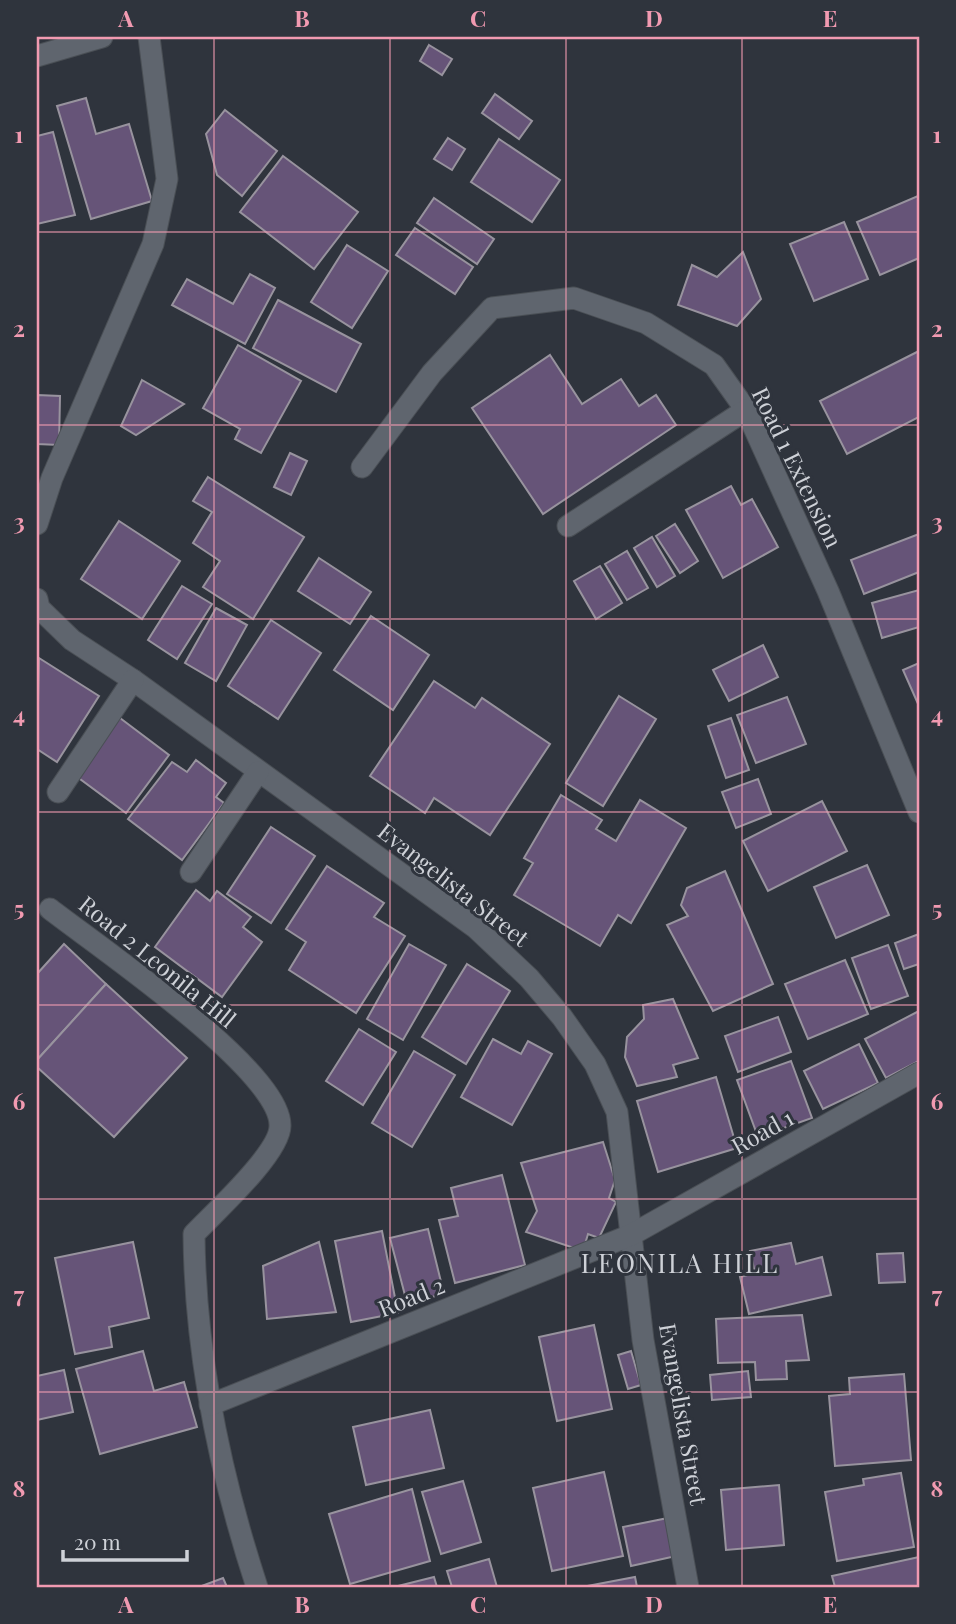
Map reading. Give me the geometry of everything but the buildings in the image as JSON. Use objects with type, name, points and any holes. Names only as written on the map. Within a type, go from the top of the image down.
[{"type":"street","points":[[37,524],[52,478],[153,244],[167,179],[149,37]]},
{"type":"street","points":[[37,56],[92,38]]},
{"type":"street","name":"Road 1 Extension","points":[[362,467],[432,373],[492,308],[574,298],[646,323],[714,365],[746,410],[828,591],[919,812]]},
{"type":"street","points":[[568,526],[746,410]]},
{"type":"street","name":"Evangelista Street","points":[[37,600],[39,608],[72,640],[133,680],[476,929],[529,978],[562,1017],[594,1064],[617,1112],[643,1340],[688,1587]]},
{"type":"street","points":[[58,792],[133,680]]},
{"type":"street","points":[[191,872],[258,772]]},
{"type":"street","name":"Road 2 Leonila Hill","points":[[50,909],[206,1028],[276,1104],[281,1128],[261,1164],[194,1234],[194,1278],[210,1405],[257,1587]]},
{"type":"street","name":"Road 1","points":[[631,1235],[919,1073]]},
{"type":"street","name":"Road 2","points":[[210,1405],[631,1235]]},
{"type":"district","name":"LEONILA HILL","points":[[680,1262]]}]
